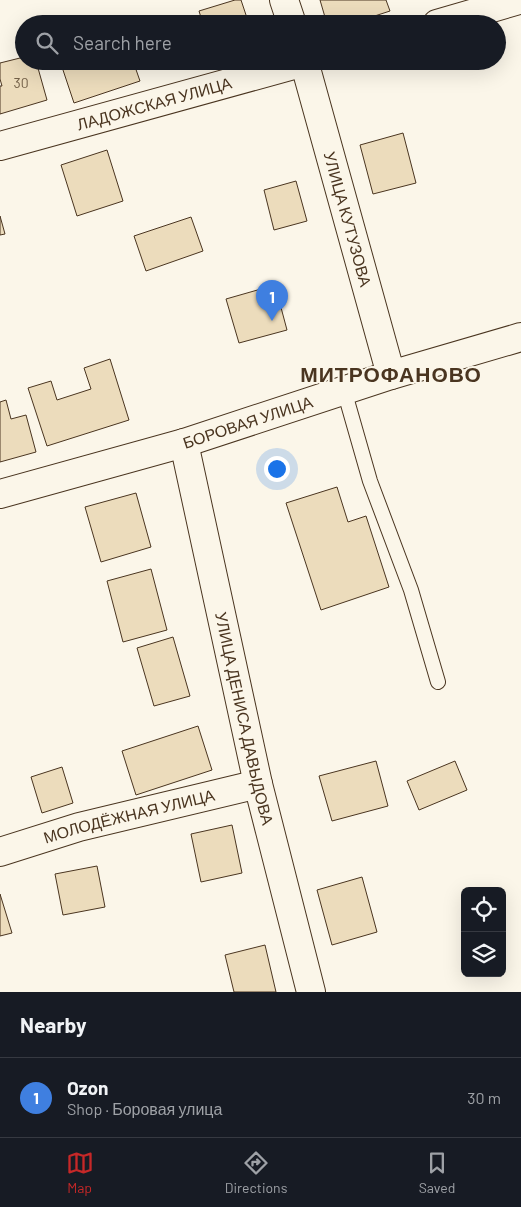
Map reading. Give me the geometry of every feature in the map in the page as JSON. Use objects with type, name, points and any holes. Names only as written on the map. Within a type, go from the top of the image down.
[{"type":"street","points":[[284,0],[289,15]]},
{"type":"street","points":[[468,15],[519,0]]},
{"type":"street","name":"ЛАДОЖСКАЯ УЛИЦА","points":[[0,146],[277,70]]},
{"type":"street","name":"УЛИЦА КУТУЗОВА","points":[[308,70],[391,375]]},
{"type":"street","name":"БОРОВАЯ УЛИЦА","points":[[0,494],[184,443],[391,375],[521,336]]},
{"type":"street","name":"УЛИЦА ДЕНИСА ДАВЫДОВА","points":[[184,443],[258,784],[312,992]]},
{"type":"street","name":"МОЛОДЁЖНАЯ УЛИЦА","points":[[0,852],[79,827],[258,784]]},
{"type":"lane","points":[[344,390],[370,481],[411,590],[438,682]]},
{"type":"building","points":[[235,0],[241,0],[246,15],[200,15],[199,11]]},
{"type":"building","points":[[320,0],[386,0],[390,11],[378,15],[324,15]]},
{"type":"building","points":[[15,59],[15,70],[39,70],[47,100],[0,114],[0,86],[2,86],[0,63]]},
{"type":"building","points":[[63,70],[136,70],[140,81],[74,103]]},
{"type":"building","points":[[403,133],[416,183],[373,194],[360,145]]},
{"type":"building","points":[[107,150],[123,201],[77,216],[61,165]]},
{"type":"building","points":[[296,181],[307,221],[274,230],[264,190]]},
{"type":"building","points":[[0,216],[5,234],[0,235]]},
{"type":"building","points":[[191,217],[203,251],[146,271],[134,236]]},
{"type":"building","points":[[275,285],[287,330],[239,343],[226,299]]},
{"type":"building","points":[[110,359],[129,420],[47,446],[28,388],[51,381],[57,400],[91,389],[84,368]]},
{"type":"building","points":[[6,400],[11,419],[26,415],[36,452],[0,462],[0,402]]},
{"type":"building","points":[[337,487],[348,522],[366,516],[389,587],[321,610],[286,503]]},
{"type":"building","points":[[136,493],[151,547],[101,562],[85,507]]},
{"type":"building","points":[[151,569],[167,630],[123,642],[107,581]]},
{"type":"building","points":[[173,637],[190,696],[154,706],[137,648]]},
{"type":"building","points":[[198,726],[212,770],[136,795],[122,751]]},
{"type":"building","points":[[376,761],[388,806],[332,821],[319,776]]},
{"type":"building","points":[[455,761],[467,790],[419,810],[407,781]]},
{"type":"building","points":[[62,767],[73,803],[42,813],[31,777]]},
{"type":"building","points":[[232,825],[242,873],[201,882],[191,834]]},
{"type":"building","points":[[97,866],[105,907],[63,915],[55,874]]},
{"type":"building","points":[[362,877],[377,932],[332,945],[317,890]]},
{"type":"building","points":[[0,894],[12,933],[0,936]]},
{"type":"building","points":[[265,945],[276,992],[234,992],[225,955]]},
{"type":"place","name":"Ozon","points":[[272,321]]},
{"type":"district","name":"МИТРОФАНОВО","points":[[391,375]]}]
